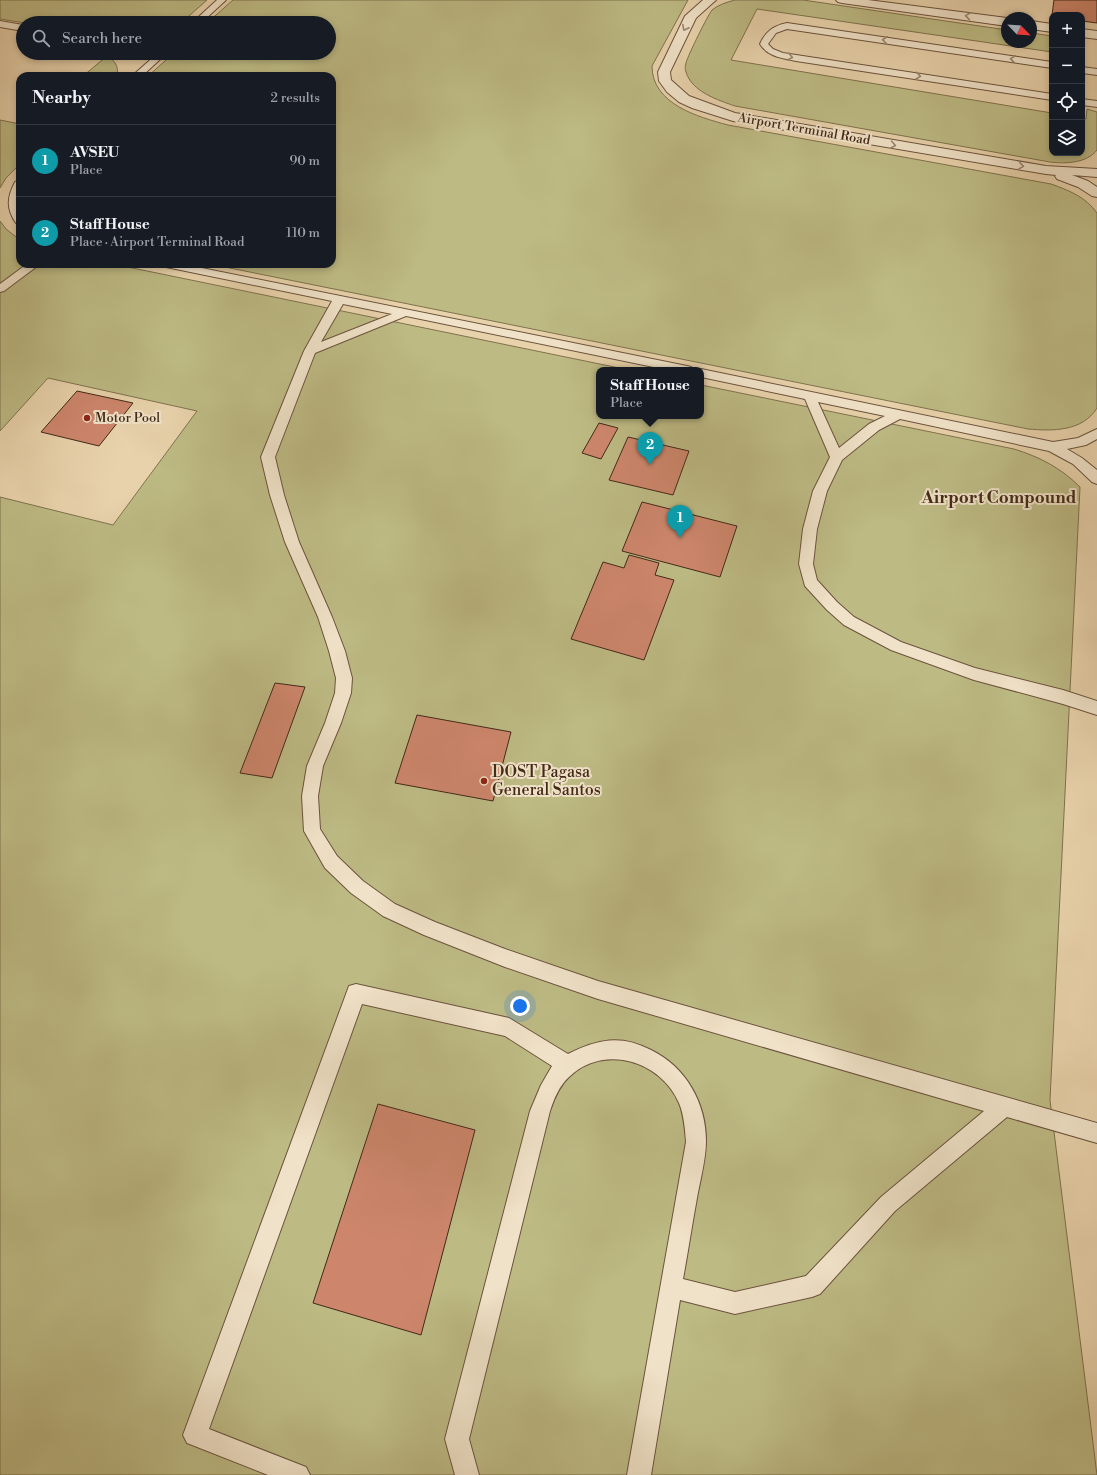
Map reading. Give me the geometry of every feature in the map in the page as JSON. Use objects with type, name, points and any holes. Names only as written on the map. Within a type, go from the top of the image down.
[{"type":"street","points":[[843,0],[1001,21]]},
{"type":"street","name":"Airport Terminal Road","points":[[706,1],[691,16],[664,72],[665,81],[672,89],[684,99],[697,106],[733,117],[1046,170],[1070,170],[1097,173]]},
{"type":"street","points":[[1037,26],[1049,28]]},
{"type":"street","points":[[1085,33],[1097,35]]},
{"type":"street","name":"Airport Terminal Road","points":[[1046,170],[1082,184],[1097,193]]},
{"type":"lane","points":[[204,16],[222,0]]},
{"type":"lane","points":[[1,25],[16,27]]},
{"type":"lane","points":[[1049,65],[787,26],[779,27],[770,32],[764,44],[766,48],[774,52],[796,58],[1049,97]]},
{"type":"lane","points":[[140,72],[151,60]]},
{"type":"lane","points":[[1085,70],[1097,72]]},
{"type":"lane","points":[[1085,102],[1097,104]]},
{"type":"lane","points":[[16,190],[9,208],[16,216]]},
{"type":"lane","points":[[0,289],[29,268]]},
{"type":"lane","points":[[185,268],[672,367]]},
{"type":"lane","points":[[339,300],[310,350],[268,457],[277,495],[292,542],[325,618],[337,651],[344,678],[342,693],[333,723],[315,766],[310,796],[312,831],[331,862],[357,887],[389,910],[430,929],[505,958],[598,990],[1097,1133]]},
{"type":"lane","points":[[310,350],[404,313]]},
{"type":"lane","points":[[704,374],[1053,447],[1071,456],[1097,479]]},
{"type":"lane","points":[[810,397],[837,457]]},
{"type":"lane","points":[[898,415],[874,427],[837,457],[820,491],[810,528],[806,564],[810,582],[832,606],[849,621],[903,648],[974,674],[1097,708]]},
{"type":"lane","points":[[1053,447],[1081,442],[1097,433]]},
{"type":"lane","points":[[298,1475],[195,1435],[356,993],[509,1027],[567,1066]]},
{"type":"lane","points":[[467,1475],[458,1439],[540,1111],[550,1086],[567,1066],[590,1053],[615,1048],[640,1054],[663,1066],[682,1087],[693,1114],[696,1142],[639,1475]]},
{"type":"lane","points":[[671,1287],[735,1304],[812,1286],[888,1204],[1004,1107]]},
{"type":"shaded area","points":[[0,0],[207,0],[189,16],[16,16],[16,22],[0,19]]},
{"type":"shaded area","points":[[233,0],[688,0],[652,66],[654,79],[660,90],[668,99],[679,107],[703,118],[728,125],[1051,184],[1082,198],[1093,207],[1097,213],[1097,408],[1091,416],[1075,426],[1056,430],[1028,429],[230,268],[336,268],[336,72],[153,72],[166,60],[336,60],[336,16],[215,16]]},
{"type":"shaded area","points":[[735,0],[803,0],[1001,29],[1001,45],[757,9],[731,60],[1049,113],[1049,156],[1085,156],[1085,119],[1087,109],[1097,112],[1097,150],[1088,158],[1076,162],[1050,162],[735,106],[721,101],[706,94],[694,85],[689,79],[685,65],[712,10]]},
{"type":"shaded area","points":[[1037,34],[1049,36],[1049,52],[1025,48],[1037,48]]},
{"type":"shaded area","points":[[102,60],[112,60],[116,64],[117,69],[117,72],[88,72]]},
{"type":"shaded area","points":[[0,120],[16,123],[16,168],[6,178],[0,188]]},
{"type":"shaded area","points":[[0,221],[6,229],[16,237],[16,268],[132,268],[614,367],[596,367],[596,419],[704,419],[704,386],[1014,449],[1050,464],[1073,480],[1080,487],[1050,1100],[1097,1475],[0,1475],[0,497],[113,525],[197,411],[48,378],[0,431]]},
{"type":"building","points":[[1054,0],[1097,0],[1097,23],[1085,21],[1085,12],[1052,12]]},
{"type":"building","name":"Motor Pool","points":[[77,391],[133,403],[99,446],[41,432]]},
{"type":"building","points":[[599,423],[618,428],[601,459],[582,453]]},
{"type":"building","points":[[628,437],[689,451],[673,495],[609,480]]},
{"type":"building","points":[[642,502],[737,526],[720,577],[622,551]]},
{"type":"building","points":[[629,555],[659,563],[655,575],[674,580],[644,660],[571,639],[603,562],[624,568]]},
{"type":"building","points":[[275,683],[305,687],[272,778],[240,773]]},
{"type":"building","points":[[417,715],[511,732],[493,801],[395,783]]},
{"type":"building","points":[[378,1104],[475,1130],[421,1335],[313,1303]]},
{"type":"place","name":"Motor Pool","points":[[87,418]]},
{"type":"place","name":"Staff House","points":[[650,465]]},
{"type":"place","name":"AVSEU","points":[[680,538]]},
{"type":"place","name":"DOST Pagasa General Santos","points":[[484,781]]},
{"type":"district","name":"Airport Compound","points":[[999,498]]}]
